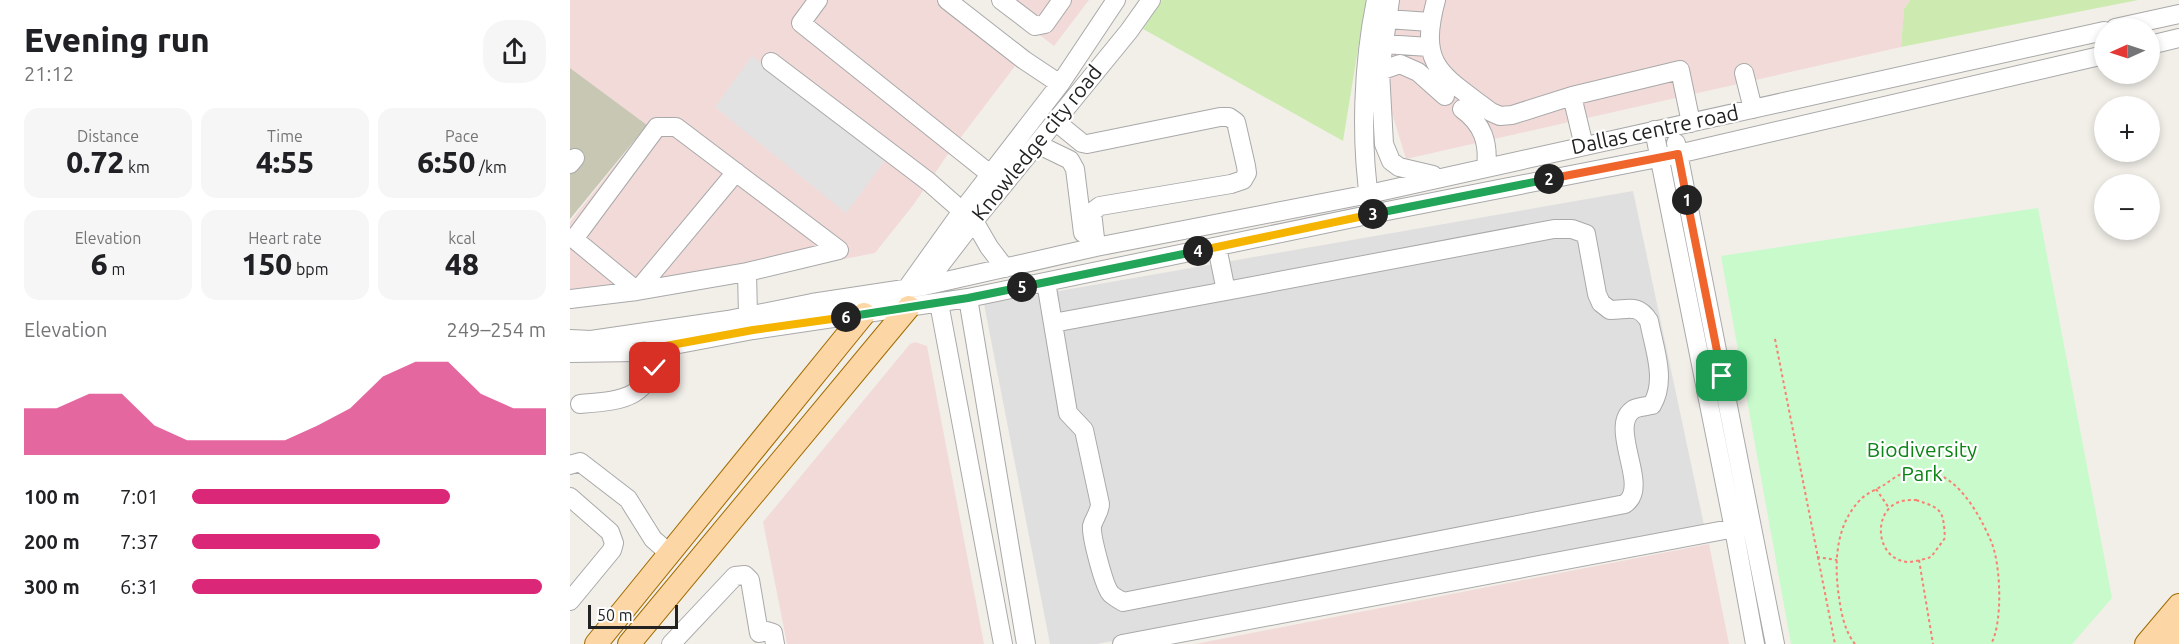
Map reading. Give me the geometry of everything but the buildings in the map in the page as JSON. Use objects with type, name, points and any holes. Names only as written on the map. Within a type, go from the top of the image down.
[{"type":"main road","points":[[629,644],[796,443],[913,294]]},
{"type":"main road","points":[[596,644],[864,314]]},
{"type":"main road","points":[[775,424],[796,443]]},
{"type":"main road","points":[[2146,644],[2179,605]]},
{"type":"main road","points":[[2169,644],[2179,632]]},
{"type":"street","points":[[818,0],[801,23],[990,174]]},
{"type":"street","points":[[947,0],[1024,60],[1059,84]]},
{"type":"street","points":[[1001,0],[1035,26],[1045,24],[1062,0]]},
{"type":"street","name":"Knowledge city road","points":[[913,294],[968,216],[990,174],[1059,84],[1116,0]]},
{"type":"street","name":"Knowledge city road","points":[[968,216],[1037,144],[1129,31],[1151,0]]},
{"type":"street","points":[[1372,214],[1366,153],[1366,88],[1376,0]]},
{"type":"street","points":[[1390,0],[1380,71],[1386,152],[1391,161],[1399,167],[1422,174],[1443,176]]},
{"type":"street","points":[[1436,0],[1430,22],[1429,47],[1432,58],[1441,71],[1491,112],[1500,116],[1512,115],[1572,96],[1680,70],[1691,123]]},
{"type":"street","points":[[2160,18],[2179,14]]},
{"type":"street","points":[[1387,19],[1430,22]]},
{"type":"street","name":"Dallas centre road","points":[[913,294],[1005,268],[1090,249],[1369,194],[2094,33]]},
{"type":"street","points":[[2160,43],[2179,38]]},
{"type":"street","points":[[1384,44],[1429,47]]},
{"type":"street","name":"Dallas centre road","points":[[913,294],[939,303],[968,298],[1372,214],[1678,154],[2094,58]]},
{"type":"street","points":[[771,62],[929,182],[968,216],[1005,268]]},
{"type":"street","points":[[1380,71],[1400,64],[1418,72],[1445,96]]},
{"type":"street","points":[[1744,73],[1753,109]]},
{"type":"street","points":[[1572,96],[1584,146]]},
{"type":"street","points":[[1462,109],[1473,117],[1486,141],[1488,151],[1486,168]]},
{"type":"street","points":[[1055,121],[1082,143],[1088,144],[1220,117],[1229,117],[1236,122],[1247,173],[1243,180],[1100,207],[1092,212],[1090,249]]},
{"type":"street","points":[[570,299],[637,291],[747,272],[839,250],[676,127],[657,127],[572,241],[637,291]]},
{"type":"street","points":[[1673,127],[1743,527],[1755,644]]},
{"type":"street","points":[[1654,130],[1743,527],[1775,644]]},
{"type":"street","points":[[1037,144],[1070,160],[1075,169],[1090,249]]},
{"type":"street","points":[[637,291],[736,172]]},
{"type":"street","points":[[1046,282],[1068,413],[1084,430],[1100,504],[1100,510],[1092,525],[1100,568],[1105,584],[1112,595],[1123,602],[1624,504],[1632,497],[1633,484],[1624,425],[1634,409],[1652,405],[1659,394],[1660,383],[1649,321],[1644,312],[1635,308],[1610,310],[1601,303],[1597,294],[1586,234],[1572,229],[1554,229],[1053,323]]},
{"type":"street","points":[[1217,247],[1226,291]]},
{"type":"street","points":[[747,272],[748,316]]},
{"type":"street","points":[[570,339],[678,336],[753,330],[864,314],[913,294]]},
{"type":"street","points":[[570,353],[637,352],[660,347],[678,336],[748,316],[812,303],[913,294]]},
{"type":"street","points":[[968,298],[1026,644]]},
{"type":"street","points":[[939,303],[1003,644]]},
{"type":"street","points":[[580,404],[630,398],[655,368],[660,347]]},
{"type":"street","points":[[570,465],[580,462],[628,499],[653,538],[670,554]]},
{"type":"street","points":[[570,497],[610,532],[614,543],[612,550],[570,601]]},
{"type":"street","points":[[1122,644],[1743,527]]},
{"type":"street","points":[[671,644],[735,576],[745,574],[750,580],[759,633],[767,631],[773,633],[775,644]]},
{"type":"path","points":[[1775,339],[1835,644]]},
{"type":"path","points":[[1855,644],[1842,616],[1836,577],[1839,540],[1847,516],[1862,498],[1903,473],[1925,470],[1947,478],[1967,496],[1981,517],[1995,551],[2000,596],[1991,644]]},
{"type":"path","points":[[1876,489],[1890,508]]},
{"type":"path","points":[[1916,500],[1936,507],[1944,518],[1945,538],[1931,557],[1907,562],[1892,557],[1884,546],[1879,532],[1883,517],[1890,508],[1901,501],[1916,500]]},
{"type":"path","points":[[1817,557],[1837,560]]},
{"type":"path","points":[[1919,560],[1933,644]]},
{"type":"shaded area","points":[[570,0],[961,0],[1027,50],[946,157],[914,204],[875,253],[747,278],[570,303],[570,222],[647,125],[570,68]]},
{"type":"shaded area","points":[[994,0],[1089,0],[1054,46]]},
{"type":"shaded area","points":[[1398,0],[1910,0],[1904,9],[1901,47],[1406,159],[1384,87]]},
{"type":"shaded area","points":[[752,56],[886,159],[846,213],[715,107]]},
{"type":"shaded area","points":[[570,68],[647,125],[570,219]]},
{"type":"shaded area","points":[[1633,191],[1704,525],[1097,644],[1050,644],[984,304]]},
{"type":"shaded area","points":[[915,342],[927,346],[984,644],[787,644],[763,522],[910,344]]},
{"type":"shaded area","points":[[1709,544],[1729,644],[1195,644]]},
{"type":"green space","points":[[1162,0],[1366,0],[1343,141],[1143,29]]},
{"type":"green space","points":[[1910,0],[2138,0],[1901,47],[1904,9]]},
{"type":"green space","name":"Biodiversity Park","points":[[2038,208],[2112,598],[2072,644],[1791,644],[1721,256]]},
{"type":"route","points":[[655,368],[660,347],[753,330],[968,298],[1392,210],[1678,154],[1722,376]]}]
